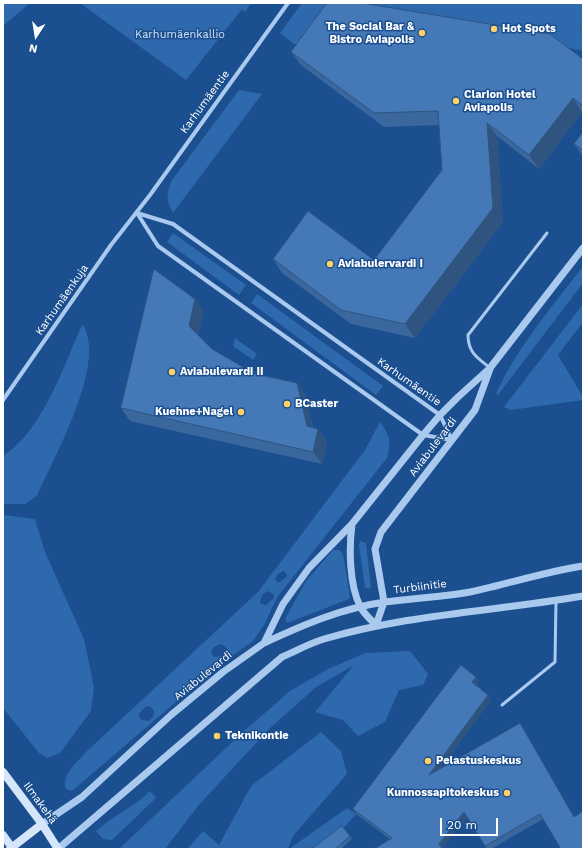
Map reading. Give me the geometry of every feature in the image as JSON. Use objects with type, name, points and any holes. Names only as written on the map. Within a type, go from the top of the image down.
[{"type":"main road","name":"Ilmakehä","points":[[3,772],[59,849]]},
{"type":"main road","points":[[3,835],[12,848],[42,824]]},
{"type":"street","name":"Karhumäentie","points":[[288,3],[137,213],[173,224],[440,415],[452,440]]},
{"type":"street","name":"Karhumäenkuja","points":[[3,400],[111,245],[137,213]]},
{"type":"street","points":[[137,213],[158,246],[422,435],[452,440]]},
{"type":"street","name":"Aviabulevardi","points":[[42,824],[82,797],[171,715],[223,672],[264,643],[283,604],[309,568],[352,524],[422,435],[440,415],[490,368],[583,248]]},
{"type":"street","name":"Aviabulevardi","points":[[352,524],[349,543],[354,585],[360,607],[376,625],[384,602],[376,549],[380,532],[475,410],[490,368]]},
{"type":"street","name":"Turbiinitie","points":[[264,643],[299,627],[334,614],[360,607],[384,602],[470,592],[551,571],[583,566]]},
{"type":"street","points":[[59,849],[282,657],[323,639],[376,625],[417,618],[556,601],[583,596]]},
{"type":"lane","points":[[490,368],[472,354],[468,343],[468,335],[547,233]]},
{"type":"lane","points":[[502,705],[555,662],[556,601]]},
{"type":"green space","points":[[3,3],[30,3],[3,26]]},
{"type":"green space","name":"Karhumäenkallio","points":[[80,3],[251,3],[245,12],[242,9],[186,80]]},
{"type":"green space","points":[[302,3],[328,3],[298,44],[294,44],[280,33]]},
{"type":"green space","points":[[342,3],[583,3],[583,51],[564,47]]},
{"type":"green space","points":[[239,90],[262,94],[173,213],[168,201],[169,189],[172,180]]},
{"type":"green space","points":[[173,233],[246,285],[239,295],[167,242]]},
{"type":"green space","points":[[583,266],[583,283],[498,395],[496,394],[514,360],[547,312]]},
{"type":"green space","points":[[257,294],[383,386],[376,395],[251,303]]},
{"type":"green space","points":[[583,304],[583,322],[558,355],[583,397],[583,400],[511,410],[504,407]]},
{"type":"green space","points":[[83,325],[89,342],[88,363],[83,386],[65,435],[37,496],[25,504],[3,504],[3,456],[17,445],[29,432],[40,416]]},
{"type":"green space","points":[[235,338],[257,354],[253,360],[233,346]]},
{"type":"green space","points":[[380,422],[386,430],[389,438],[387,458],[278,596],[264,625],[253,641],[219,665],[72,791],[66,789],[66,779],[71,768],[87,751],[258,592],[365,450]],"holes":[[[283,571],[287,576],[280,582],[277,582],[275,579],[277,575]],[[268,591],[274,595],[274,598],[266,605],[261,604],[260,602],[262,595]],[[221,644],[226,647],[227,650],[222,656],[214,657],[211,652],[214,647]],[[150,706],[154,711],[153,717],[148,721],[140,719],[139,714],[145,707]]]},
{"type":"green space","points":[[3,515],[35,519],[45,552],[84,639],[94,687],[91,711],[60,753],[48,758],[39,753],[3,708]]},
{"type":"green space","points":[[360,541],[366,543],[371,587],[369,589],[365,588],[359,545]]},
{"type":"green space","points":[[333,550],[339,550],[343,554],[350,596],[349,599],[287,623],[285,619],[306,581]]},
{"type":"green space","points":[[410,651],[428,674],[423,685],[399,690],[385,722],[358,736],[343,720],[315,712],[353,666],[316,687],[268,730],[198,806],[165,849],[119,849],[243,732],[290,691],[328,669],[365,653]]},
{"type":"green space","points":[[321,732],[341,751],[347,774],[293,836],[288,849],[187,849],[203,831],[219,845],[251,786]]},
{"type":"green space","points":[[150,791],[156,798],[112,840],[103,839],[96,831],[144,797]]},
{"type":"green space","points":[[347,808],[356,814],[327,847],[289,849]]},
{"type":"building","points":[[327,3],[362,3],[550,34],[583,59],[583,106],[573,98],[529,155],[487,123],[493,208],[405,324],[341,310],[273,259],[308,211],[374,260],[442,170],[438,111],[374,113],[291,52]]},
{"type":"building","points":[[583,132],[583,150],[574,144]]},
{"type":"building","name":"Aviabulevardi II","points":[[154,269],[195,299],[189,326],[212,349],[243,367],[242,371],[297,383],[307,426],[318,429],[313,452],[121,408]]},
{"type":"building","points":[[461,665],[476,677],[472,682],[488,695],[429,775],[520,723],[574,817],[583,811],[583,849],[561,849],[540,814],[485,846],[464,812],[439,844],[442,849],[374,849],[392,838],[353,809]]},
{"type":"building","points":[[342,826],[350,836],[335,849],[312,849]]},
{"type":"place","name":"Hot Spots","points":[[494,29]]},
{"type":"place","name":"The Social Bar & Bistro Aviapolis","points":[[422,33]]},
{"type":"place","name":"Clarion Hotel Aviapolis","points":[[456,101]]},
{"type":"place","name":"Aviabulervardi I","points":[[330,264]]},
{"type":"place","name":"Aviabulevardi II","points":[[172,372]]},
{"type":"place","name":"BCaster","points":[[287,404]]},
{"type":"place","name":"Kuehne+Nagel","points":[[241,412]]},
{"type":"place","name":"Teknikontie","points":[[217,736]]},
{"type":"place","name":"Pelastuskeskus","points":[[428,761]]},
{"type":"place","name":"Kunnossapitokeskus","points":[[507,793]]}]
